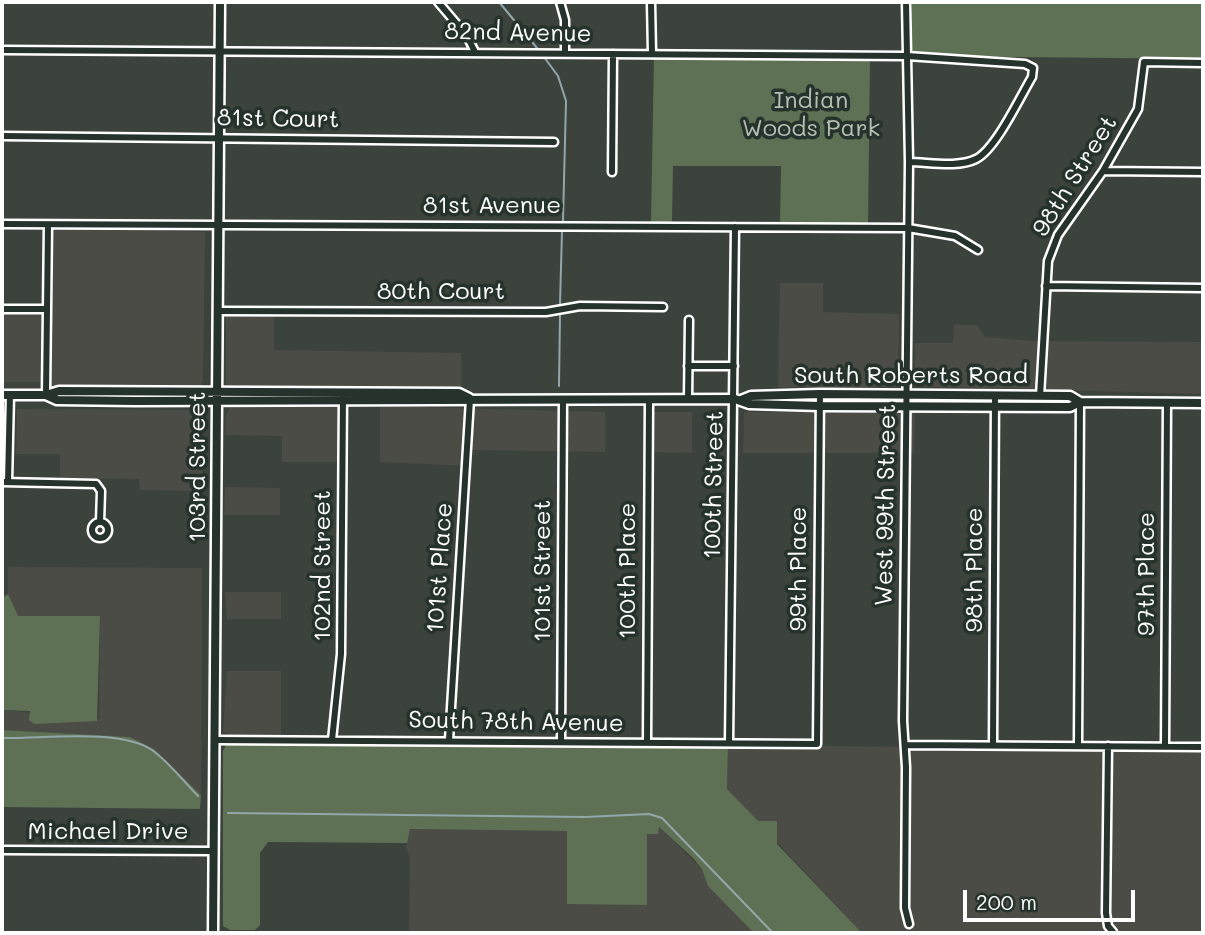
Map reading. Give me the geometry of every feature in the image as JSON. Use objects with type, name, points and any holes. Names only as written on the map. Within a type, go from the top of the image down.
[{"type":"street","name":"103rd Street","points":[[213,933],[220,2]]},
{"type":"street","points":[[438,2],[467,36],[475,52]]},
{"type":"street","points":[[560,2],[565,20],[565,52]]},
{"type":"street","points":[[651,2],[652,53]]},
{"type":"street","name":"West 99th Street","points":[[906,2],[909,162],[905,908],[909,924]]},
{"type":"street","name":"82nd Avenue","points":[[2,50],[906,56],[1025,64],[1033,68],[1032,77],[989,147],[978,158],[962,163],[909,162]]},
{"type":"street","points":[[612,172],[613,54]]},
{"type":"street","name":"98th Street","points":[[1040,396],[1046,286],[1053,244],[1103,171],[1138,109],[1144,62],[1203,63]]},
{"type":"street","name":"81st Court","points":[[2,136],[554,142]]},
{"type":"street","points":[[1103,171],[1203,172]]},
{"type":"street","name":"81st Avenue","points":[[2,224],[908,228],[955,236],[978,250]]},
{"type":"street","points":[[46,395],[48,225]]},
{"type":"street","name":"100th Street","points":[[729,743],[738,399],[734,366],[736,227]]},
{"type":"street","points":[[1046,286],[1203,288]]},
{"type":"street","name":"80th Court","points":[[218,310],[546,312],[580,306],[663,307]]},
{"type":"street","points":[[2,309],[47,309]]},
{"type":"street","points":[[688,399],[689,320]]},
{"type":"street","points":[[688,366],[734,366]]},
{"type":"street","name":"South Roberts Road","points":[[6,395],[46,395],[59,391],[218,391],[457,402],[470,399],[738,399],[751,396],[907,394],[1070,396],[1080,402]]},
{"type":"street","name":"99th Place","points":[[817,744],[820,394]]},
{"type":"street","points":[[6,395],[5,482],[96,484],[101,491],[100,522]]},
{"type":"street","name":"South Roberts Road","points":[[46,395],[57,400],[218,401],[343,397]]},
{"type":"street","name":"98th Place","points":[[993,745],[995,396]]},
{"type":"street","name":"102nd Street","points":[[332,740],[341,662],[343,397]]},
{"type":"street","name":"101st Place","points":[[449,740],[470,399]]},
{"type":"street","name":"101st Street","points":[[561,742],[563,399]]},
{"type":"street","name":"South Roberts Road","points":[[738,399],[749,404],[820,406],[1070,407],[1080,402],[1203,403]]},
{"type":"street","name":"100th Place","points":[[647,742],[649,400]]},
{"type":"street","points":[[1078,745],[1080,402]]},
{"type":"street","name":"97th Place","points":[[1165,746],[1167,402]]},
{"type":"street","name":"South 78th Avenue","points":[[215,740],[817,744]]},
{"type":"street","points":[[905,745],[1203,747]]},
{"type":"street","points":[[1108,746],[1106,913],[1108,926],[1113,932]]},
{"type":"street","name":"Michael Drive","points":[[2,850],[214,851]]},
{"type":"shaded area","points":[[52,227],[205,232],[203,380],[200,388],[50,388]]},
{"type":"shaded area","points":[[780,283],[823,283],[823,312],[899,314],[898,387],[778,387]]},
{"type":"shaded area","points":[[226,311],[274,311],[274,350],[461,353],[461,391],[226,387]]},
{"type":"shaded area","points":[[2,312],[44,312],[41,382],[2,382]]},
{"type":"shaded area","points":[[954,325],[977,325],[985,337],[1034,341],[1203,342],[1203,394],[915,386],[915,343],[953,343]]},
{"type":"shaded area","points":[[238,404],[339,406],[339,462],[282,462],[282,436],[225,435],[226,415],[230,407]]},
{"type":"shaded area","points":[[380,406],[605,412],[605,452],[471,450],[470,466],[380,462]]},
{"type":"shaded area","points":[[17,409],[202,410],[202,491],[140,490],[139,479],[60,478],[60,454],[16,454]]},
{"type":"shaded area","points":[[654,412],[692,412],[692,453],[652,452]]},
{"type":"shaded area","points":[[744,412],[915,413],[914,453],[743,453]]},
{"type":"shaded area","points":[[225,487],[280,488],[280,515],[224,515]]},
{"type":"shaded area","points":[[8,567],[202,568],[201,795],[154,749],[130,737],[2,730],[2,710],[99,719],[100,616],[17,616],[8,594]]},
{"type":"shaded area","points":[[225,592],[281,592],[281,619],[227,619]]},
{"type":"shaded area","points":[[227,671],[281,671],[281,738],[231,737],[223,732]]},
{"type":"shaded area","points":[[728,745],[1203,750],[1203,933],[862,933],[727,789]]},
{"type":"shaded area","points":[[658,826],[702,869],[708,886],[764,933],[409,933],[410,858],[406,848],[409,829],[567,831],[646,905],[647,834]]},
{"type":"green space","points":[[912,2],[1203,2],[1203,59],[922,56],[911,52]]},
{"type":"green space","name":"Indian Woods Park","points":[[654,56],[870,58],[868,224],[780,222],[781,166],[673,166],[672,223],[651,223]]},
{"type":"green space","points":[[8,594],[18,616],[100,616],[97,721],[34,724],[29,720],[30,711],[2,710],[2,598]]},
{"type":"green space","points":[[2,730],[130,737],[154,749],[201,795],[200,809],[2,807]]},
{"type":"green space","points":[[426,742],[728,745],[727,789],[758,821],[777,821],[777,844],[862,933],[752,931],[708,886],[702,869],[693,858],[659,827],[658,834],[647,834],[647,905],[567,904],[567,831],[410,829],[407,843],[268,842],[260,853],[260,925],[255,930],[230,930],[223,926],[223,751],[226,745]]},
{"type":"waterway","points":[[499,2],[537,48]]},
{"type":"waterway","points":[[544,57],[558,76],[566,101],[563,221]]},
{"type":"waterway","points":[[560,304],[562,231]]},
{"type":"waterway","points":[[559,386],[560,314]]},
{"type":"waterway","points":[[2,738],[80,736],[138,743],[158,755],[198,796]]},
{"type":"waterway","points":[[228,813],[585,817],[649,814],[662,818],[773,933]]}]
